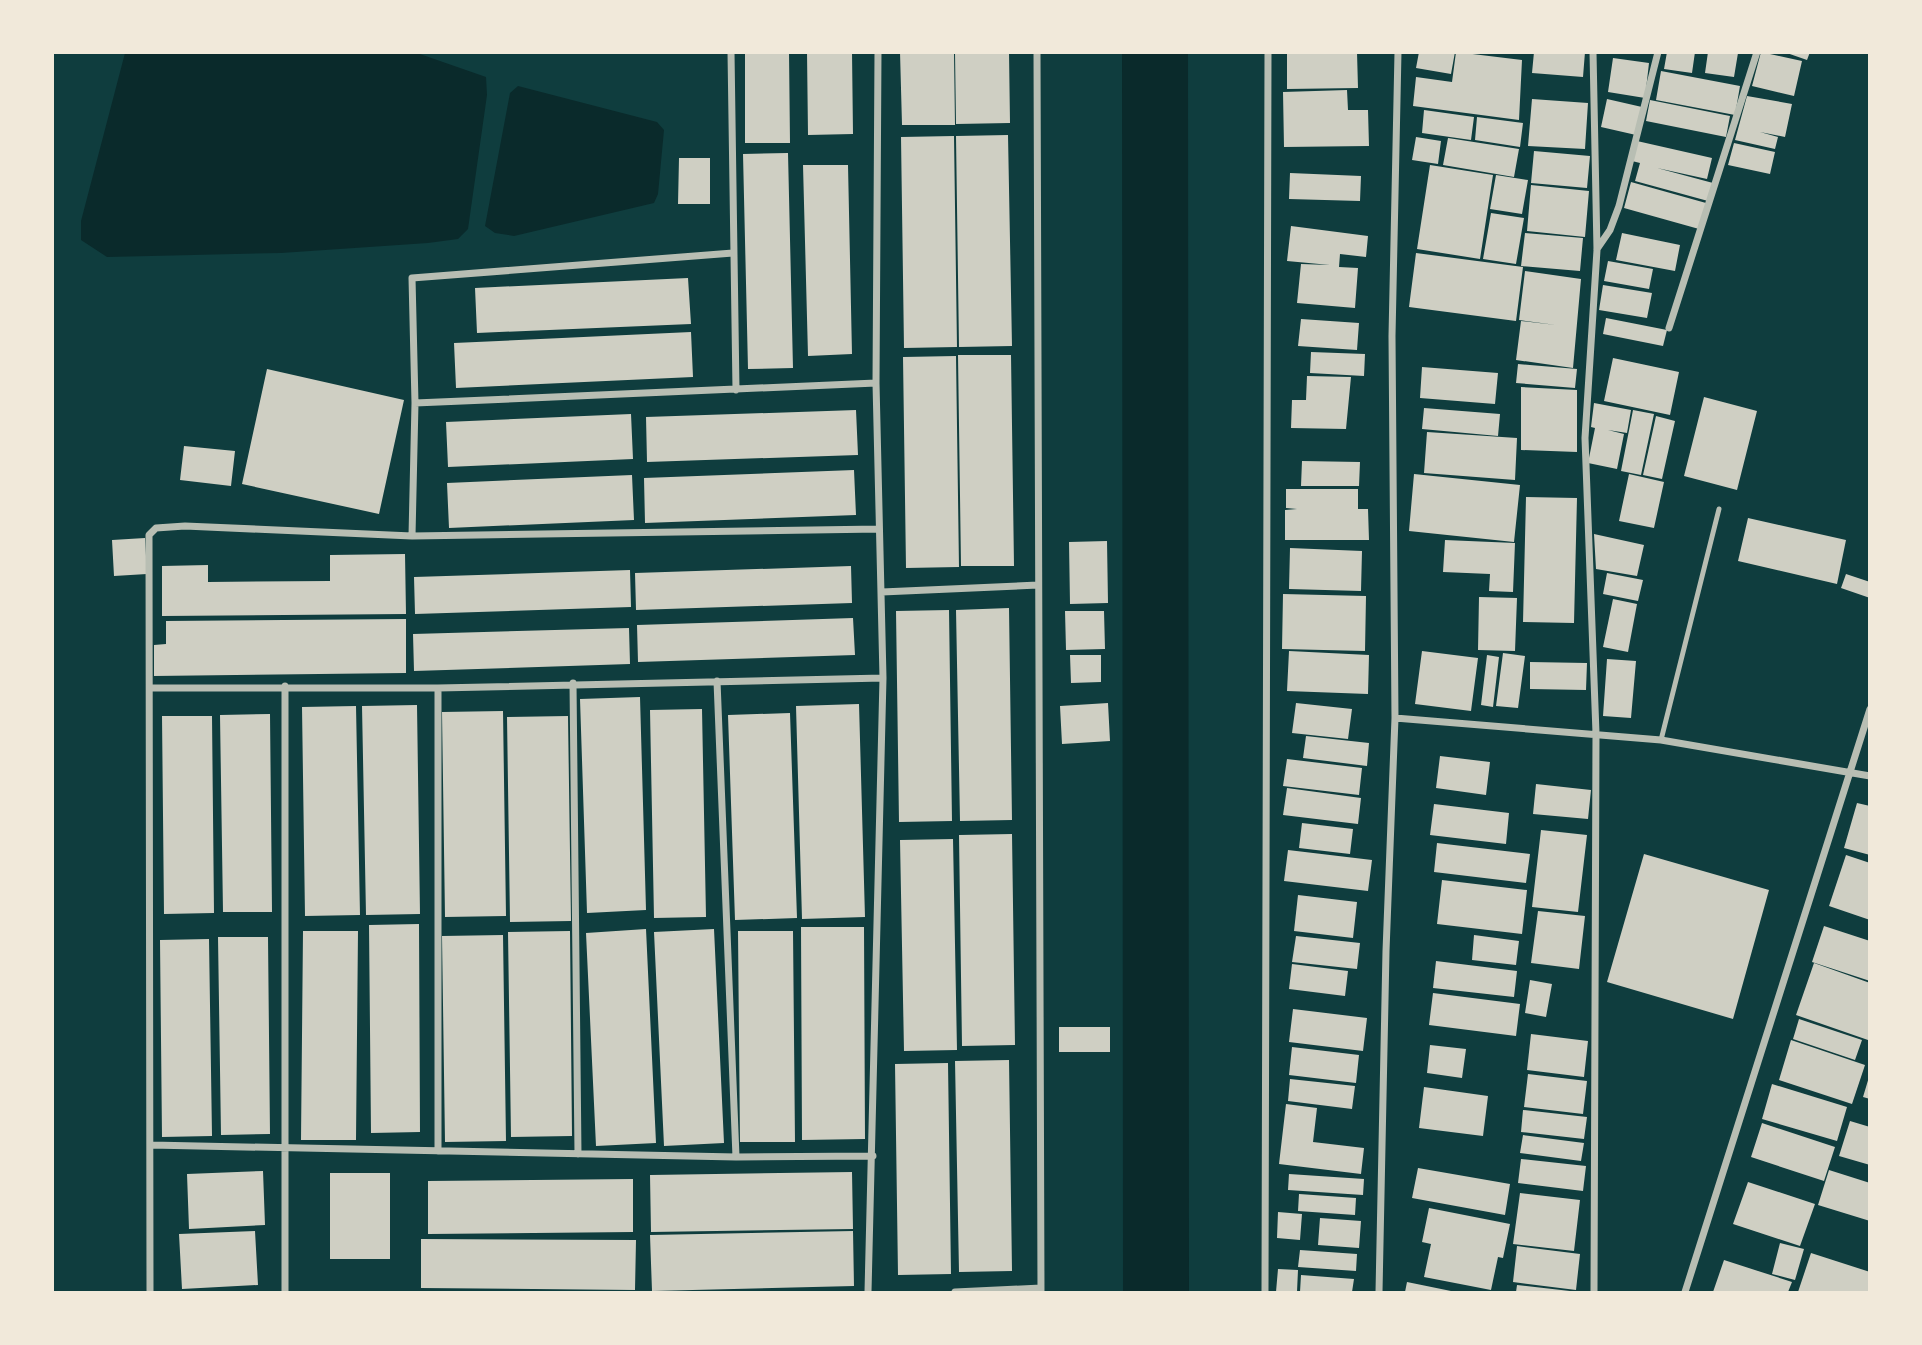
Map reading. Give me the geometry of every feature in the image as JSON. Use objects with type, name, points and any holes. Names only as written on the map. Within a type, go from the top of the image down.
[{"type":"street","points":[[731,52],[736,390]]},
{"type":"street","points":[[868,1293],[883,678],[876,383],[878,52]]},
{"type":"street","points":[[955,1293],[1041,1290],[1037,52]]},
{"type":"street","points":[[1265,1293],[1268,52]]},
{"type":"street","points":[[1379,1293],[1386,951],[1395,718],[1392,336],[1398,52]]},
{"type":"street","points":[[1593,52],[1597,250],[1586,438],[1596,733],[1594,1293]]},
{"type":"street","points":[[1597,250],[1619,206],[1658,52]]},
{"type":"street","points":[[1669,328],[1757,52]]},
{"type":"street","points":[[412,536],[415,403],[412,278],[733,253]]},
{"type":"street","points":[[415,403],[876,383]]},
{"type":"street","points":[[150,1293],[149,535],[156,528],[185,526],[412,536],[879,529]]},
{"type":"street","points":[[882,592],[1038,585]]},
{"type":"street","points":[[150,688],[438,688],[883,678]]},
{"type":"street","points":[[717,681],[736,1157]]},
{"type":"street","points":[[573,683],[579,1154]]},
{"type":"street","points":[[285,687],[285,1293]]},
{"type":"street","points":[[438,688],[438,1151]]},
{"type":"street","points":[[1685,1293],[1870,709]]},
{"type":"street","points":[[1395,718],[1661,740],[1849,770],[1870,776]]},
{"type":"street","points":[[151,1145],[736,1157],[873,1156]]},
{"type":"lane","points":[[1661,740],[1719,509]]},
{"type":"water","points":[[125,53],[417,53],[486,77],[487,95],[468,229],[458,239],[428,243],[281,253],[107,257],[81,240],[81,221]]},
{"type":"water","points":[[518,86],[657,122],[664,130],[658,194],[654,203],[514,236],[495,233],[485,226],[510,93]]},
{"type":"building","points":[[745,52],[789,52],[790,143],[745,143]]},
{"type":"building","points":[[807,52],[852,52],[853,134],[808,135]]},
{"type":"building","points":[[900,52],[954,52],[955,125],[902,125]]},
{"type":"building","points":[[955,52],[1009,52],[1010,123],[956,124]]},
{"type":"building","points":[[1287,52],[1357,52],[1358,88],[1287,89]]},
{"type":"building","points":[[1419,52],[1455,52],[1451,74],[1416,68]]},
{"type":"building","points":[[1456,52],[1522,60],[1519,120],[1413,106],[1416,77],[1452,82]]},
{"type":"building","points":[[1534,52],[1585,52],[1583,77],[1532,73]]},
{"type":"building","points":[[1667,52],[1695,52],[1692,73],[1664,69]]},
{"type":"building","points":[[1708,52],[1738,53],[1734,77],[1705,73]]},
{"type":"building","points":[[1761,52],[1802,61],[1794,96],[1752,86]]},
{"type":"building","points":[[1784,52],[1810,52],[1807,60]]},
{"type":"building","points":[[1613,58],[1649,63],[1645,98],[1608,92]]},
{"type":"building","points":[[1661,71],[1740,86],[1735,115],[1656,100]]},
{"type":"building","points":[[1347,90],[1348,110],[1368,110],[1369,146],[1284,147],[1283,92]]},
{"type":"building","points":[[1747,96],[1792,104],[1785,137],[1760,132],[1778,137],[1775,149],[1735,140]]},
{"type":"building","points":[[1532,99],[1588,103],[1585,149],[1528,146]]},
{"type":"building","points":[[1607,99],[1642,107],[1636,135],[1601,127]]},
{"type":"building","points":[[1650,100],[1730,116],[1726,137],[1646,121]]},
{"type":"building","points":[[1424,110],[1474,117],[1471,140],[1422,133]]},
{"type":"building","points":[[1477,117],[1523,123],[1520,147],[1475,140]]},
{"type":"building","points":[[1008,135],[1012,346],[959,347],[956,136]]},
{"type":"building","points":[[954,136],[957,347],[904,348],[901,137]]},
{"type":"building","points":[[1416,137],[1441,141],[1438,164],[1412,160]]},
{"type":"building","points":[[1448,138],[1519,149],[1514,177],[1443,165]]},
{"type":"building","points":[[1637,141],[1712,158],[1707,179],[1657,168],[1713,183],[1708,201],[1635,181],[1640,163],[1632,161]]},
{"type":"building","points":[[1734,143],[1775,152],[1770,174],[1728,165]]},
{"type":"building","points":[[1534,151],[1590,156],[1587,188],[1531,183]]},
{"type":"building","points":[[788,153],[793,368],[748,369],[743,154]]},
{"type":"building","points":[[679,158],[710,158],[710,204],[678,204]]},
{"type":"building","points":[[803,165],[848,165],[852,354],[808,356]]},
{"type":"building","points":[[1430,165],[1493,175],[1480,259],[1417,249]]},
{"type":"building","points":[[1290,173],[1361,176],[1360,201],[1289,199]]},
{"type":"building","points":[[1496,175],[1528,180],[1522,214],[1490,209]]},
{"type":"building","points":[[1631,182],[1706,203],[1699,229],[1624,208]]},
{"type":"building","points":[[1531,185],[1589,191],[1585,237],[1527,231]]},
{"type":"building","points":[[1491,213],[1524,218],[1516,264],[1483,259]]},
{"type":"building","points":[[1291,226],[1368,236],[1366,257],[1340,254],[1339,267],[1358,268],[1355,308],[1297,303],[1301,264],[1330,265],[1287,261]]},
{"type":"building","points":[[1525,233],[1583,238],[1580,271],[1521,266]]},
{"type":"building","points":[[1622,233],[1680,245],[1675,271],[1616,260]]},
{"type":"building","points":[[1416,253],[1523,267],[1516,321],[1409,307]]},
{"type":"building","points":[[1608,261],[1653,269],[1649,289],[1604,281]]},
{"type":"building","points":[[1525,271],[1581,279],[1573,368],[1516,360],[1521,321],[1556,325],[1519,320]]},
{"type":"building","points":[[688,278],[691,324],[477,333],[475,288]]},
{"type":"building","points":[[1603,285],[1652,293],[1647,318],[1599,310]]},
{"type":"building","points":[[1606,318],[1667,330],[1663,346],[1603,334]]},
{"type":"building","points":[[1301,319],[1359,323],[1357,350],[1298,346]]},
{"type":"building","points":[[691,332],[693,377],[456,388],[454,343]]},
{"type":"building","points":[[1311,352],[1365,354],[1364,376],[1310,373]]},
{"type":"building","points":[[958,355],[1011,355],[1014,566],[961,566]]},
{"type":"building","points":[[956,356],[959,567],[906,568],[903,357]]},
{"type":"building","points":[[1613,358],[1679,372],[1670,415],[1604,401]]},
{"type":"building","points":[[1518,364],[1577,369],[1575,388],[1516,383]]},
{"type":"building","points":[[1422,367],[1498,373],[1495,404],[1420,398]]},
{"type":"building","points":[[267,369],[404,400],[379,514],[242,484]]},
{"type":"building","points":[[1307,376],[1351,377],[1346,429],[1291,428],[1292,400],[1306,400]]},
{"type":"building","points":[[1521,387],[1577,390],[1577,452],[1521,450]]},
{"type":"building","points":[[1704,397],[1757,411],[1737,490],[1684,476]]},
{"type":"building","points":[[1594,403],[1631,410],[1627,433],[1608,430],[1624,434],[1617,469],[1588,463],[1595,428],[1591,427]]},
{"type":"building","points":[[1424,408],[1500,414],[1498,436],[1422,429]]},
{"type":"building","points":[[856,410],[858,455],[647,462],[646,417]]},
{"type":"building","points":[[1633,410],[1654,414],[1641,475],[1621,471]]},
{"type":"building","points":[[631,414],[633,459],[448,467],[446,422]]},
{"type":"building","points":[[1656,416],[1675,421],[1662,479],[1643,475]]},
{"type":"building","points":[[1427,432],[1517,438],[1515,480],[1424,473]]},
{"type":"building","points":[[184,446],[235,451],[231,486],[180,480]]},
{"type":"building","points":[[1302,461],[1360,462],[1359,486],[1301,486]]},
{"type":"building","points":[[854,470],[856,515],[645,523],[644,478]]},
{"type":"building","points":[[1414,474],[1520,485],[1514,542],[1409,531]]},
{"type":"building","points":[[1629,474],[1664,482],[1654,528],[1619,521]]},
{"type":"building","points":[[632,475],[634,520],[449,528],[447,483]]},
{"type":"building","points":[[1286,489],[1358,489],[1358,509],[1368,509],[1369,540],[1285,540],[1285,510],[1297,509],[1286,508]]},
{"type":"building","points":[[1526,497],[1577,498],[1574,623],[1523,622]]},
{"type":"building","points":[[1748,518],[1846,540],[1837,584],[1738,561]]},
{"type":"building","points":[[1594,534],[1644,545],[1637,576],[1596,569]]},
{"type":"building","points":[[145,538],[147,574],[114,576],[112,540]]},
{"type":"building","points":[[1445,540],[1515,543],[1513,592],[1489,591],[1490,574],[1443,572]]},
{"type":"building","points":[[1107,541],[1108,603],[1070,604],[1069,542]]},
{"type":"building","points":[[1290,548],[1362,551],[1361,591],[1289,589]]},
{"type":"building","points":[[405,554],[406,614],[162,616],[162,566],[208,565],[208,582],[330,581],[330,555]]},
{"type":"building","points":[[851,566],[852,603],[636,610],[635,573]]},
{"type":"building","points":[[630,570],[631,607],[415,614],[414,577]]},
{"type":"building","points":[[1607,573],[1643,580],[1638,601],[1603,594]]},
{"type":"building","points":[[1846,574],[1870,582],[1870,598],[1841,588]]},
{"type":"building","points":[[1283,594],[1366,596],[1365,651],[1282,649]]},
{"type":"building","points":[[1479,597],[1517,598],[1515,651],[1478,650]]},
{"type":"building","points":[[1613,599],[1637,604],[1628,652],[1603,647]]},
{"type":"building","points":[[1009,608],[1012,820],[960,821],[956,610]]},
{"type":"building","points":[[949,610],[952,821],[899,822],[896,611]]},
{"type":"building","points":[[1065,611],[1104,611],[1105,649],[1066,650]]},
{"type":"building","points":[[853,618],[855,655],[638,662],[637,625]]},
{"type":"building","points":[[406,619],[406,673],[154,676],[154,645],[166,644],[166,621]]},
{"type":"building","points":[[629,628],[630,664],[414,671],[413,634]]},
{"type":"building","points":[[1289,651],[1369,655],[1368,694],[1287,691]]},
{"type":"building","points":[[1422,651],[1478,658],[1471,711],[1415,704]]},
{"type":"building","points":[[1503,653],[1525,656],[1518,708],[1496,706]]},
{"type":"building","points":[[1070,655],[1101,655],[1101,682],[1071,683]]},
{"type":"building","points":[[1487,655],[1499,657],[1493,707],[1481,705]]},
{"type":"building","points":[[1607,659],[1636,661],[1631,718],[1603,716]]},
{"type":"building","points":[[1530,662],[1587,663],[1586,690],[1530,689]]},
{"type":"building","points":[[640,697],[646,910],[587,913],[580,699]]},
{"type":"building","points":[[1108,703],[1110,741],[1062,744],[1060,706]]},
{"type":"building","points":[[1296,703],[1352,709],[1348,739],[1292,733]]},
{"type":"building","points":[[859,704],[865,917],[802,919],[796,706]]},
{"type":"building","points":[[417,705],[420,914],[366,915],[362,706]]},
{"type":"building","points":[[356,706],[360,915],[305,916],[302,707]]},
{"type":"building","points":[[702,709],[706,917],[654,918],[650,710]]},
{"type":"building","points":[[503,711],[506,916],[445,917],[442,712]]},
{"type":"building","points":[[790,713],[797,918],[735,920],[728,715]]},
{"type":"building","points":[[270,714],[272,912],[223,912],[220,715]]},
{"type":"building","points":[[162,716],[212,716],[214,913],[164,914]]},
{"type":"building","points":[[568,716],[571,921],[510,922],[507,717]]},
{"type":"building","points":[[1306,736],[1369,743],[1367,766],[1303,758]]},
{"type":"building","points":[[1440,756],[1490,762],[1486,795],[1436,788]]},
{"type":"building","points":[[1287,759],[1362,768],[1359,795],[1283,786]]},
{"type":"building","points":[[1536,784],[1591,790],[1588,819],[1533,814]]},
{"type":"building","points":[[1287,788],[1361,798],[1358,824],[1283,815]]},
{"type":"building","points":[[1857,803],[1870,806],[1870,855],[1844,848]]},
{"type":"building","points":[[1434,804],[1509,813],[1506,844],[1430,835]]},
{"type":"building","points":[[1302,823],[1353,829],[1350,854],[1299,848]]},
{"type":"building","points":[[1541,830],[1587,835],[1578,912],[1532,907]]},
{"type":"building","points":[[1012,834],[1015,1045],[962,1046],[959,835]]},
{"type":"building","points":[[953,839],[957,1050],[904,1051],[900,840]]},
{"type":"building","points":[[1437,843],[1530,854],[1526,883],[1434,872]]},
{"type":"building","points":[[1288,850],[1372,860],[1368,891],[1284,881]]},
{"type":"building","points":[[1644,854],[1769,890],[1733,1019],[1607,982]]},
{"type":"building","points":[[1846,855],[1870,863],[1870,920],[1829,906]]},
{"type":"building","points":[[1442,880],[1527,890],[1522,934],[1437,924]]},
{"type":"building","points":[[1298,895],[1357,902],[1353,938],[1294,931]]},
{"type":"building","points":[[1538,911],[1585,916],[1579,969],[1531,963]]},
{"type":"building","points":[[419,924],[420,1132],[371,1133],[369,925]]},
{"type":"building","points":[[1824,926],[1870,941],[1870,981],[1812,962]]},
{"type":"building","points":[[801,927],[864,927],[865,1139],[802,1140]]},
{"type":"building","points":[[646,929],[656,1143],[596,1146],[586,933]]},
{"type":"building","points":[[714,929],[724,1143],[664,1146],[654,932]]},
{"type":"building","points":[[303,931],[358,931],[356,1140],[301,1140]]},
{"type":"building","points":[[570,931],[572,1136],[511,1137],[508,932]]},
{"type":"building","points":[[738,931],[793,931],[795,1142],[740,1142]]},
{"type":"building","points":[[503,935],[506,1141],[445,1142],[442,936]]},
{"type":"building","points":[[1474,935],[1519,941],[1516,965],[1472,960]]},
{"type":"building","points":[[1296,936],[1360,943],[1357,969],[1292,962]]},
{"type":"building","points":[[218,937],[268,937],[270,1134],[221,1135]]},
{"type":"building","points":[[209,939],[212,1136],[162,1137],[160,940]]},
{"type":"building","points":[[1436,961],[1517,971],[1514,997],[1433,988]]},
{"type":"building","points":[[1814,963],[1870,983],[1868,1040],[1796,1015]]},
{"type":"building","points":[[1292,964],[1348,971],[1345,996],[1289,989]]},
{"type":"building","points":[[1530,980],[1552,984],[1546,1017],[1525,1013]]},
{"type":"building","points":[[1433,993],[1520,1004],[1516,1036],[1429,1025]]},
{"type":"building","points":[[1293,1009],[1367,1018],[1363,1051],[1289,1042]]},
{"type":"building","points":[[1799,1019],[1862,1040],[1855,1060],[1793,1039]]},
{"type":"building","points":[[1059,1027],[1110,1027],[1110,1052],[1059,1052]]},
{"type":"building","points":[[1531,1034],[1588,1041],[1584,1077],[1527,1070]]},
{"type":"building","points":[[1791,1040],[1865,1065],[1852,1104],[1779,1080]]},
{"type":"building","points":[[1430,1045],[1466,1049],[1462,1078],[1427,1073]]},
{"type":"building","points":[[1292,1047],[1359,1055],[1356,1083],[1289,1075]]},
{"type":"building","points":[[1009,1060],[1012,1271],[959,1272],[955,1061]]},
{"type":"building","points":[[948,1063],[951,1274],[898,1275],[895,1064]]},
{"type":"building","points":[[1528,1074],[1587,1081],[1583,1114],[1524,1107]]},
{"type":"building","points":[[1870,1077],[1870,1099],[1863,1097]]},
{"type":"building","points":[[1290,1079],[1355,1086],[1352,1109],[1288,1101]]},
{"type":"building","points":[[1772,1084],[1847,1107],[1837,1141],[1762,1119]]},
{"type":"building","points":[[1424,1087],[1488,1096],[1483,1136],[1419,1128]]},
{"type":"building","points":[[1286,1104],[1317,1108],[1313,1142],[1364,1148],[1361,1174],[1279,1164]]},
{"type":"building","points":[[1523,1110],[1587,1117],[1584,1139],[1521,1132]]},
{"type":"building","points":[[1850,1121],[1870,1127],[1870,1165],[1839,1156]]},
{"type":"building","points":[[1762,1123],[1835,1147],[1824,1181],[1751,1157]]},
{"type":"building","points":[[1523,1135],[1584,1143],[1581,1161],[1520,1153]]},
{"type":"building","points":[[1521,1159],[1586,1166],[1583,1191],[1518,1183]]},
{"type":"building","points":[[1418,1168],[1510,1184],[1505,1215],[1412,1198]]},
{"type":"building","points":[[1829,1170],[1870,1183],[1870,1221],[1818,1205]]},
{"type":"building","points":[[263,1171],[265,1225],[189,1229],[187,1174]]},
{"type":"building","points":[[852,1172],[853,1229],[651,1232],[650,1175]]},
{"type":"building","points":[[330,1173],[390,1173],[390,1259],[330,1259]]},
{"type":"building","points":[[1289,1174],[1364,1179],[1363,1195],[1288,1190]]},
{"type":"building","points":[[633,1179],[633,1232],[428,1234],[428,1181]]},
{"type":"building","points":[[1748,1182],[1815,1204],[1800,1246],[1733,1224]]},
{"type":"building","points":[[1520,1193],[1580,1200],[1574,1251],[1513,1244]]},
{"type":"building","points":[[1299,1194],[1356,1198],[1355,1215],[1298,1211]]},
{"type":"building","points":[[1429,1208],[1510,1224],[1503,1258],[1498,1257],[1491,1290],[1424,1277],[1431,1244],[1422,1242]]},
{"type":"building","points":[[1278,1212],[1302,1214],[1300,1240],[1277,1238]]},
{"type":"building","points":[[1320,1218],[1361,1221],[1359,1248],[1318,1245]]},
{"type":"building","points":[[255,1231],[258,1285],[182,1289],[179,1234]]},
{"type":"building","points":[[853,1231],[854,1286],[652,1291],[650,1235]]},
{"type":"building","points":[[421,1239],[636,1240],[635,1290],[421,1288]]},
{"type":"building","points":[[1780,1243],[1804,1249],[1795,1280],[1772,1274]]},
{"type":"building","points":[[1517,1246],[1580,1254],[1576,1290],[1513,1282]]},
{"type":"building","points":[[1300,1250],[1357,1254],[1356,1271],[1298,1267]]},
{"type":"building","points":[[1811,1253],[1870,1272],[1870,1292],[1798,1292]]},
{"type":"building","points":[[1724,1260],[1792,1282],[1788,1292],[1713,1292]]},
{"type":"building","points":[[1278,1269],[1298,1270],[1297,1292],[1276,1292]]},
{"type":"building","points":[[1301,1275],[1354,1279],[1352,1292],[1300,1292]]},
{"type":"building","points":[[1407,1282],[1451,1291],[1451,1292],[1405,1292]]},
{"type":"building","points":[[1517,1285],[1570,1291],[1570,1292],[1516,1292]]},
{"type":"waterway","points":[[1155,52],[1156,1292]]}]
